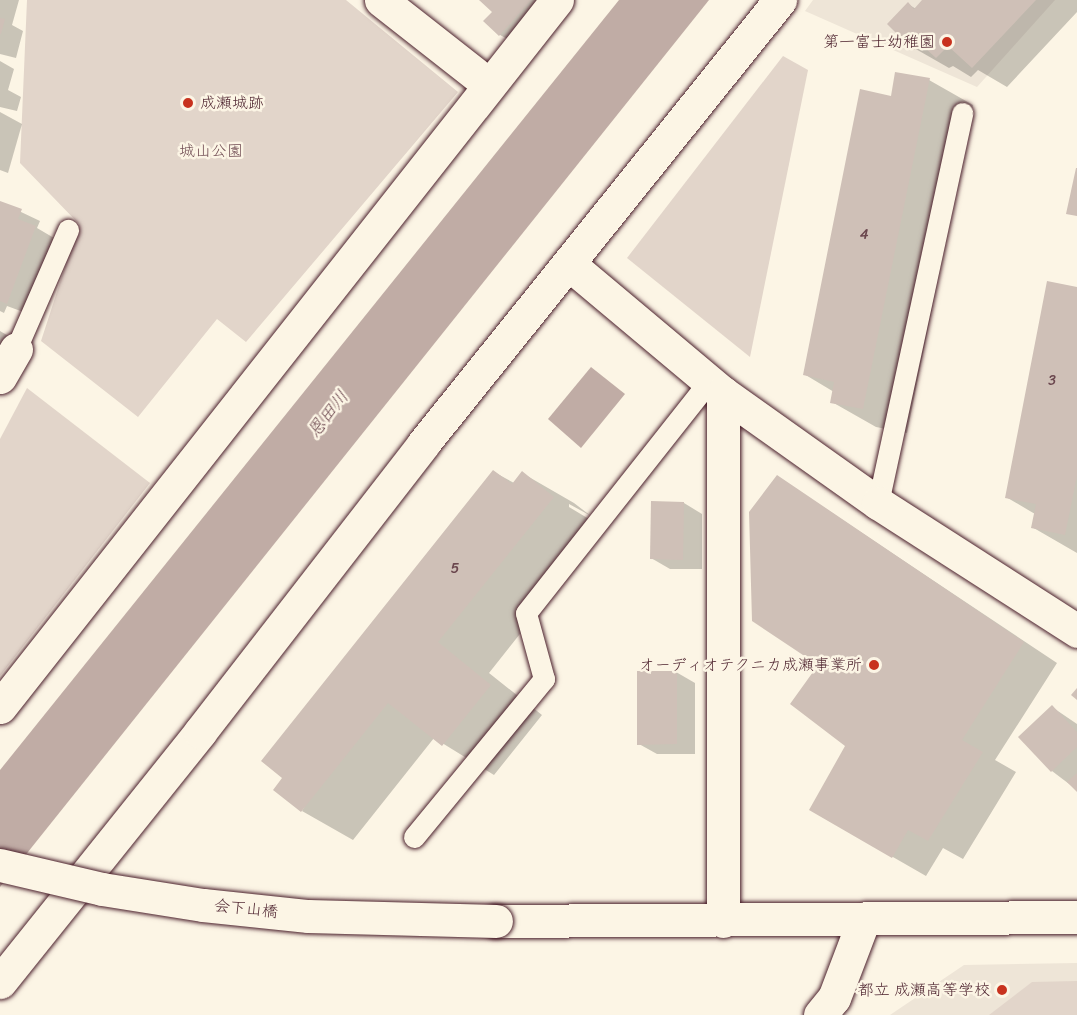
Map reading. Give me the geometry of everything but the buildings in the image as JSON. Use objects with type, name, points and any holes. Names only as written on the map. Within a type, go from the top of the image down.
[{"type":"street","points":[[381,0],[488,84]]},
{"type":"street","points":[[0,707],[488,84],[558,0]]},
{"type":"street","points":[[0,982],[780,0]]},
{"type":"street","points":[[569,264],[716,387],[878,503],[1077,631]]},
{"type":"street","points":[[0,377],[16,349]]},
{"type":"street","points":[[716,387],[723,921]]},
{"type":"street","name":"会下山橋","points":[[0,866],[102,889],[203,905],[308,916],[496,921],[723,921],[1074,912]]},
{"type":"street","points":[[820,1015],[834,998],[864,919]]},
{"type":"lane","points":[[878,503],[962,113]]},
{"type":"lane","points":[[16,349],[68,231]]},
{"type":"lane","points":[[414,837],[544,679],[526,613],[716,387]]},
{"type":"shaded area","name":"第一富士幼稚園","points":[[813,0],[1055,0],[977,87],[805,11]]},
{"type":"shaded area","name":"都立 成瀬高等学校","points":[[1077,963],[1077,1015],[890,1015],[964,965]]},
{"type":"green space","name":"城山公園","points":[[27,0],[346,0],[458,92],[246,342],[217,319],[138,417],[41,341],[79,224],[20,163]]},
{"type":"green space","points":[[783,56],[808,70],[750,357],[627,258]]},
{"type":"green space","points":[[27,388],[150,483],[0,676],[0,439]]},
{"type":"green space","points":[[1077,981],[1077,1015],[989,1015],[1032,982]]},
{"type":"water","name":"恩田川","points":[[619,0],[709,0],[0,887],[0,770]]},
{"type":"water","points":[[591,367],[625,394],[581,448],[548,419]]},
{"type":"place","name":"第一富士幼稚園","points":[[947,42]]},
{"type":"place","name":"成瀬城跡","points":[[188,103]]},
{"type":"place","name":"オーディオテクニカ成瀬事業所","points":[[874,665]]},
{"type":"place","name":"都立 成瀬高等学校","points":[[1002,990]]}]
